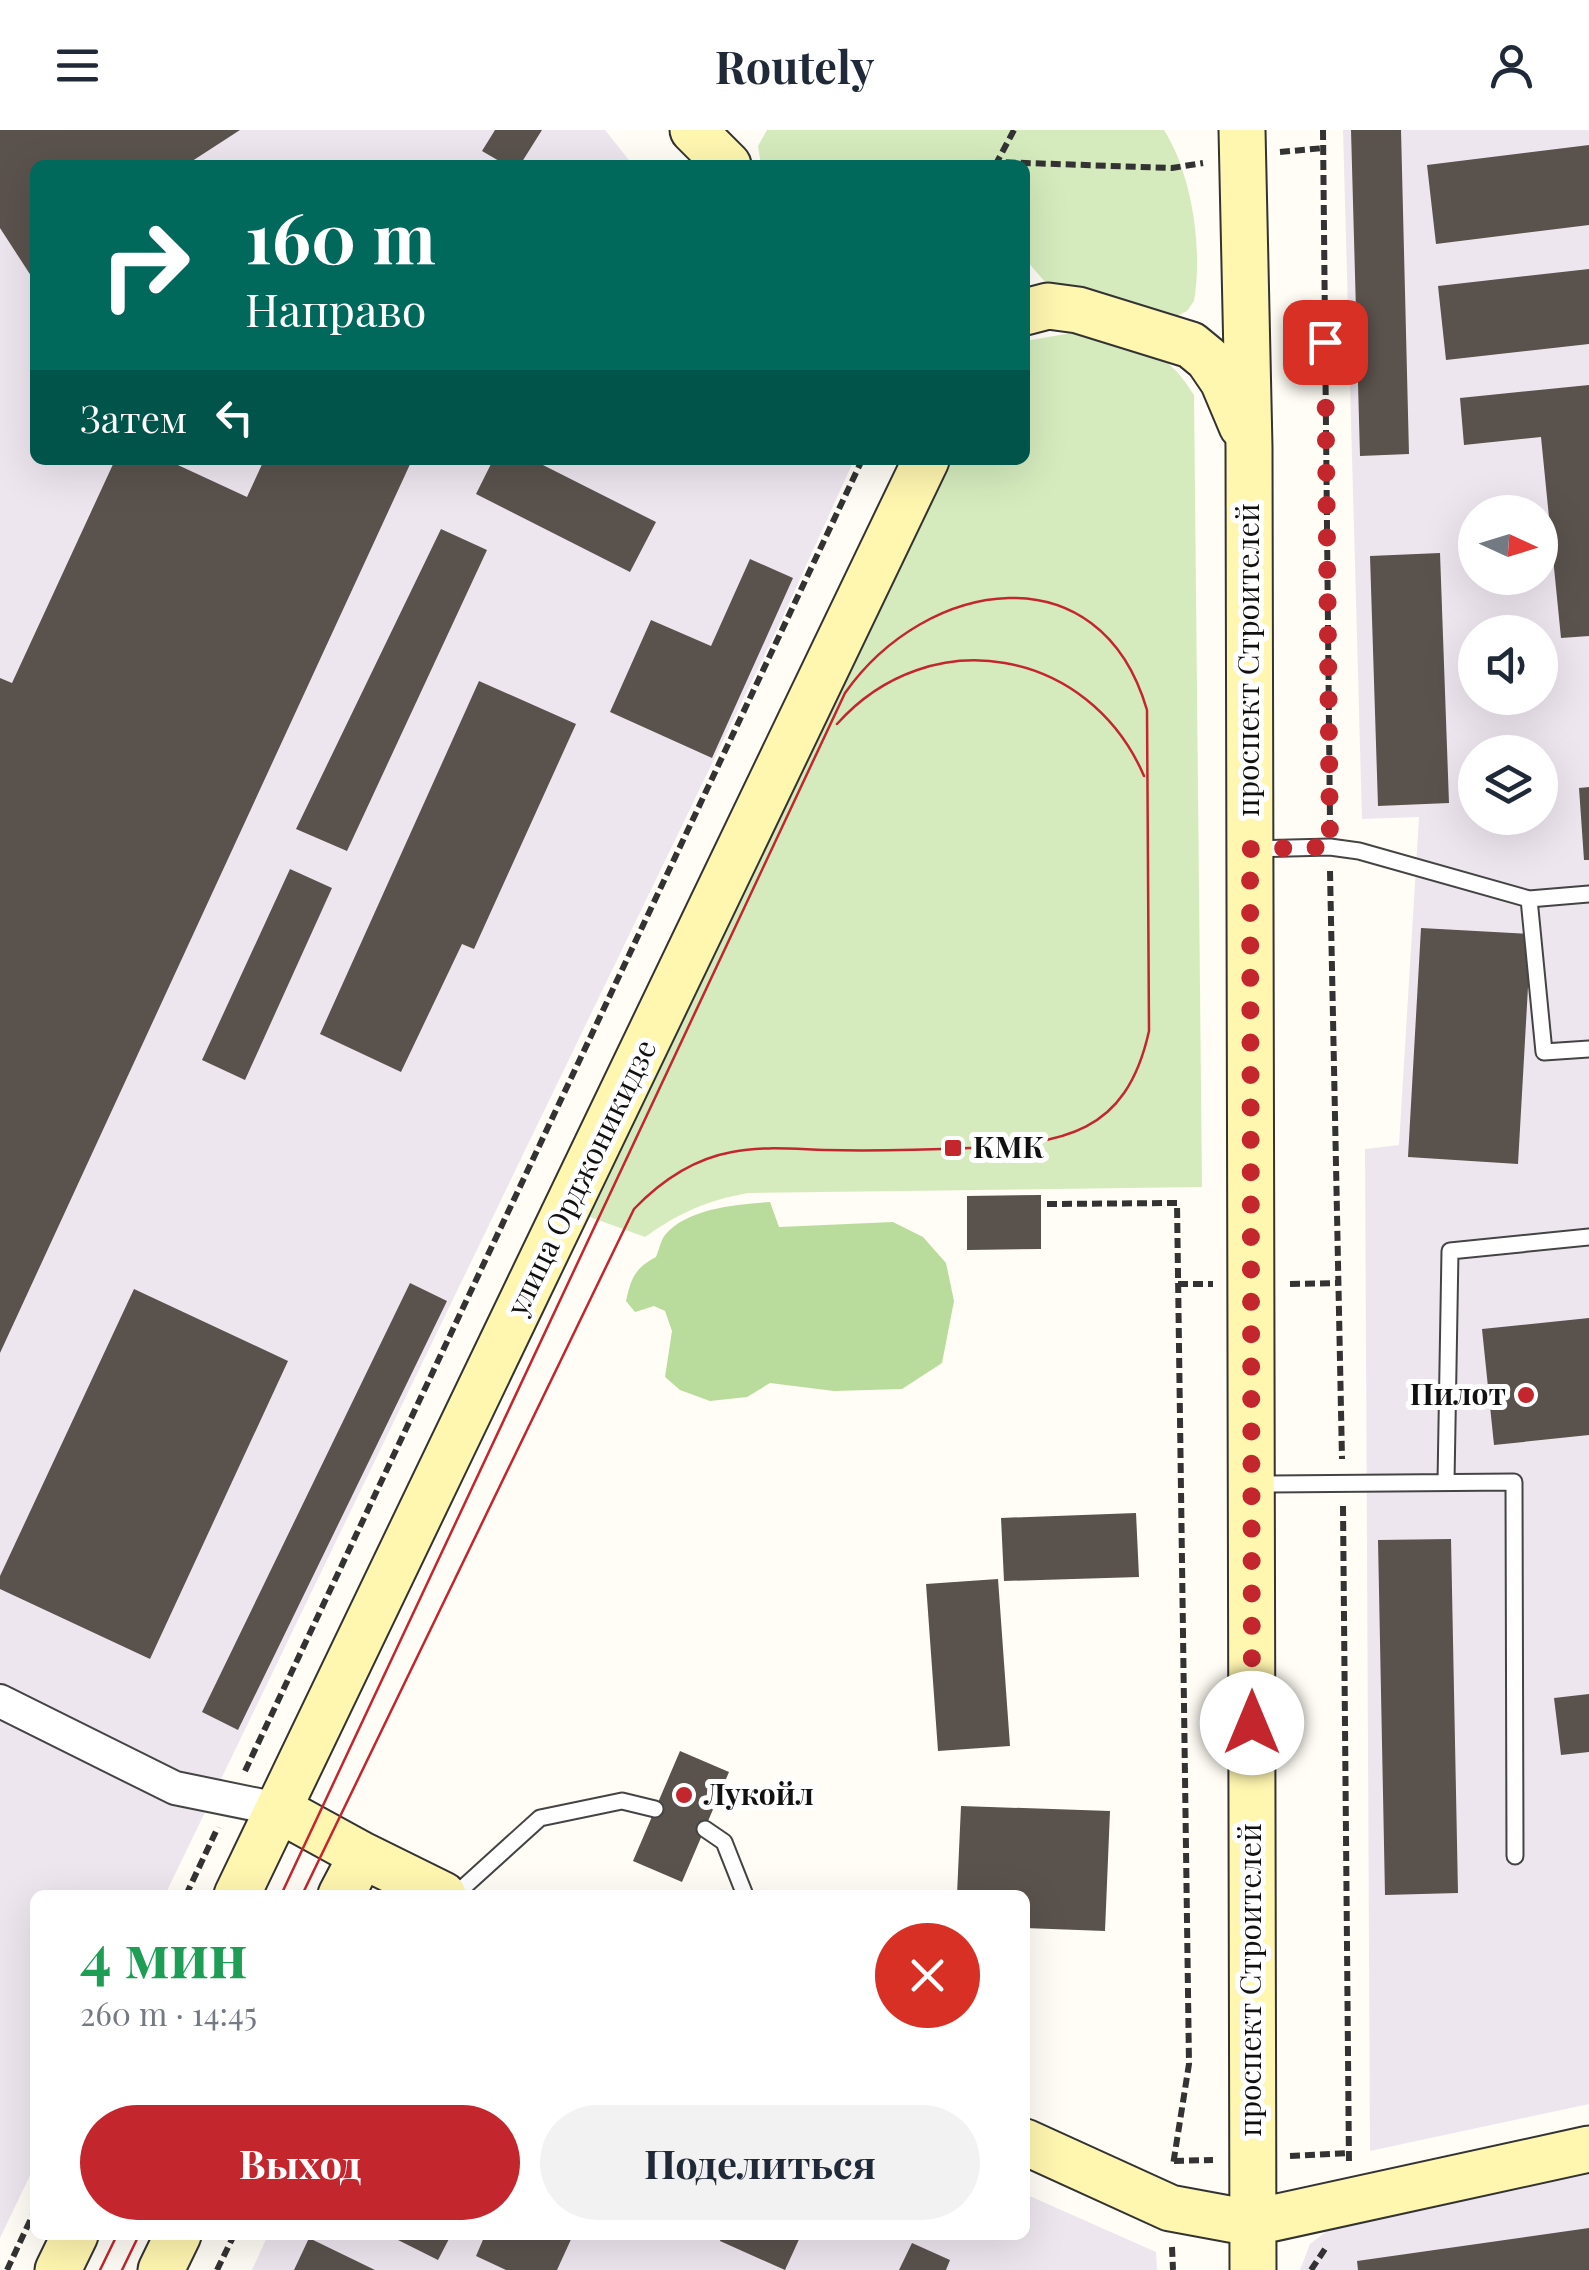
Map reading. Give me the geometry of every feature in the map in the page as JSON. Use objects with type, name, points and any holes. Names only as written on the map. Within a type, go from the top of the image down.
[{"type":"street","points":[[694,130],[723,160]]},
{"type":"street","name":"проспект Строителей","points":[[1242,143],[1248,447],[1253,2270]]},
{"type":"street","points":[[1030,311],[1048,306],[1078,310],[1192,344],[1224,381],[1248,447]]},
{"type":"street","name":"улица Орджоникидзе","points":[[239,1890],[924,465]]},
{"type":"street","points":[[0,1702],[175,1788],[278,1808],[362,1856],[433,1890]]},
{"type":"street","points":[[344,1890],[362,1856]]},
{"type":"street","points":[[1030,2144],[1170,2208],[1251,2222],[1589,2150]]},
{"type":"street","points":[[58,2270],[73,2240]]},
{"type":"street","points":[[161,2270],[176,2240]]},
{"type":"lane","points":[[1250,849],[1330,847],[1359,852],[1529,899],[1589,894]]},
{"type":"lane","points":[[1529,899],[1544,1052],[1589,1049]]},
{"type":"lane","points":[[1446,1482],[1450,1251],[1589,1237]]},
{"type":"lane","points":[[1251,1484],[1514,1482],[1515,1856]]},
{"type":"lane","points":[[461,1890],[540,1818],[622,1801],[655,1809]]},
{"type":"lane","points":[[705,1829],[724,1842],[743,1890]]},
{"type":"path","points":[[998,160],[1014,130]]},
{"type":"path","points":[[1311,2270],[1330,2243],[1354,2232],[1350,2199],[1330,847],[1323,130]]},
{"type":"path","points":[[1030,165],[1172,168],[1242,143],[1324,148]]},
{"type":"path","points":[[188,1890],[860,465]]},
{"type":"path","points":[[1047,1204],[1177,1202],[1190,2064],[1172,2171],[1174,2270]]},
{"type":"path","points":[[7,2270],[30,2221]]},
{"type":"path","points":[[217,2270],[232,2240]]},
{"type":"shaded area","points":[[0,130],[605,130],[629,160],[30,160],[30,465],[852,465],[780,623],[167,1890],[30,1890],[30,2175],[0,2238]]},
{"type":"shaded area","points":[[1343,130],[1589,130],[1589,2104],[1370,2151],[1365,1149],[1399,1145],[1419,817],[1362,819]]},
{"type":"shaded area","points":[[1589,2171],[1589,2270],[1300,2270],[1310,2244],[1336,2224]]},
{"type":"shaded area","points":[[1030,2196],[1156,2252],[1157,2270],[252,2270],[266,2240],[1030,2240]]},
{"type":"green space","points":[[767,130],[1164,130],[1182,168],[1193,212],[1197,259],[1194,301],[1187,311],[1173,318],[1047,284],[1030,265],[1030,160],[760,160],[758,146]]},
{"type":"green space","points":[[1089,330],[1137,346],[1172,367],[1194,395],[1202,1187],[748,1193],[694,1209],[645,1237],[590,1217],[949,465],[1030,465],[1030,340]]},
{"type":"green space","points":[[770,1202],[779,1227],[893,1222],[923,1237],[946,1263],[954,1301],[942,1363],[902,1389],[834,1391],[770,1383],[747,1397],[710,1401],[680,1390],[665,1377],[672,1331],[665,1311],[654,1306],[635,1312],[626,1301],[635,1274],[656,1257],[665,1235],[686,1219],[714,1209]]},
{"type":"building","points":[[0,130],[240,130],[194,160],[30,160],[30,274],[0,228]]},
{"type":"building","points":[[495,130],[542,130],[523,160],[497,160],[482,151]]},
{"type":"building","points":[[1351,130],[1401,130],[1409,454],[1360,456]]},
{"type":"building","points":[[1589,145],[1589,225],[1436,244],[1427,165]]},
{"type":"building","points":[[1589,269],[1589,344],[1446,360],[1438,286]]},
{"type":"building","points":[[1589,385],[1589,636],[1561,638],[1557,595],[1558,495],[1547,495],[1541,437],[1464,445],[1460,398]]},
{"type":"building","points":[[113,465],[178,465],[247,497],[262,465],[410,465],[0,1353],[0,678],[12,683]]},
{"type":"building","points":[[490,465],[543,465],[656,522],[630,572],[476,494]]},
{"type":"building","points":[[441,529],[487,550],[347,851],[296,829]]},
{"type":"building","points":[[1440,553],[1449,803],[1378,806],[1370,556]]},
{"type":"building","points":[[750,559],[793,578],[712,758],[610,712],[651,620],[711,646]]},
{"type":"building","points":[[479,681],[576,724],[474,949],[462,944],[401,1072],[320,1034]]},
{"type":"building","points":[[1589,787],[1589,860],[1584,860],[1579,788]]},
{"type":"building","points":[[290,869],[332,888],[245,1080],[202,1060]]},
{"type":"building","points":[[1421,928],[1531,934],[1518,1164],[1408,1157]]},
{"type":"building","points":[[1041,1195],[1041,1249],[967,1250],[967,1196]]},
{"type":"building","points":[[410,1283],[447,1301],[238,1730],[202,1712]]},
{"type":"building","points":[[134,1289],[288,1361],[150,1659],[0,1589],[0,1576]]},
{"type":"building","points":[[1589,1318],[1589,1435],[1494,1445],[1482,1329]]},
{"type":"building","points":[[1136,1513],[1139,1577],[1004,1581],[1001,1518]]},
{"type":"building","points":[[1451,1539],[1458,1893],[1385,1895],[1378,1540]]},
{"type":"building","points":[[998,1579],[1010,1746],[938,1751],[926,1584]]},
{"type":"building","points":[[1589,1694],[1589,1752],[1561,1755],[1554,1698]]},
{"type":"building","points":[[680,1751],[729,1772],[682,1882],[633,1861]]},
{"type":"building","points":[[961,1806],[1110,1811],[1105,1931],[1030,1928],[1030,1890],[957,1890]]},
{"type":"building","points":[[1589,2228],[1589,2270],[1358,2270],[1357,2261]]},
{"type":"building","points":[[308,2240],[313,2240],[375,2270],[294,2270]]},
{"type":"building","points":[[398,2240],[448,2240],[438,2260]]},
{"type":"building","points":[[483,2240],[571,2240],[557,2270],[506,2270],[476,2256]]},
{"type":"building","points":[[720,2240],[799,2240],[785,2270]]},
{"type":"building","points":[[912,2243],[950,2260],[946,2270],[899,2270]]},
{"type":"tram line","points":[[283,1890],[845,693],[879,654],[920,624],[964,605],[1009,598],[1052,604],[1091,623],[1124,658],[1147,710],[1149,1031],[1139,1066],[1124,1092],[1107,1112],[1086,1127],[1061,1136],[970,1148],[743,1150],[691,1166],[644,1199],[634,1209],[304,1890]]},
{"type":"tram line","points":[[837,724],[875,691],[916,670],[961,661],[1005,663],[1047,676],[1086,699],[1119,733],[1144,776]]},
{"type":"tram line","points":[[100,2270],[115,2240]]},
{"type":"tram line","points":[[122,2270],[137,2240]]},
{"type":"place","name":"КМК","points":[[953,1148]]},
{"type":"place","name":"Пилот","points":[[1526,1395]]},
{"type":"place","name":"Лукойл","points":[[684,1795]]},
{"type":"route","points":[[1252,1723],[1250,849],[1330,847],[1325,342]]}]
